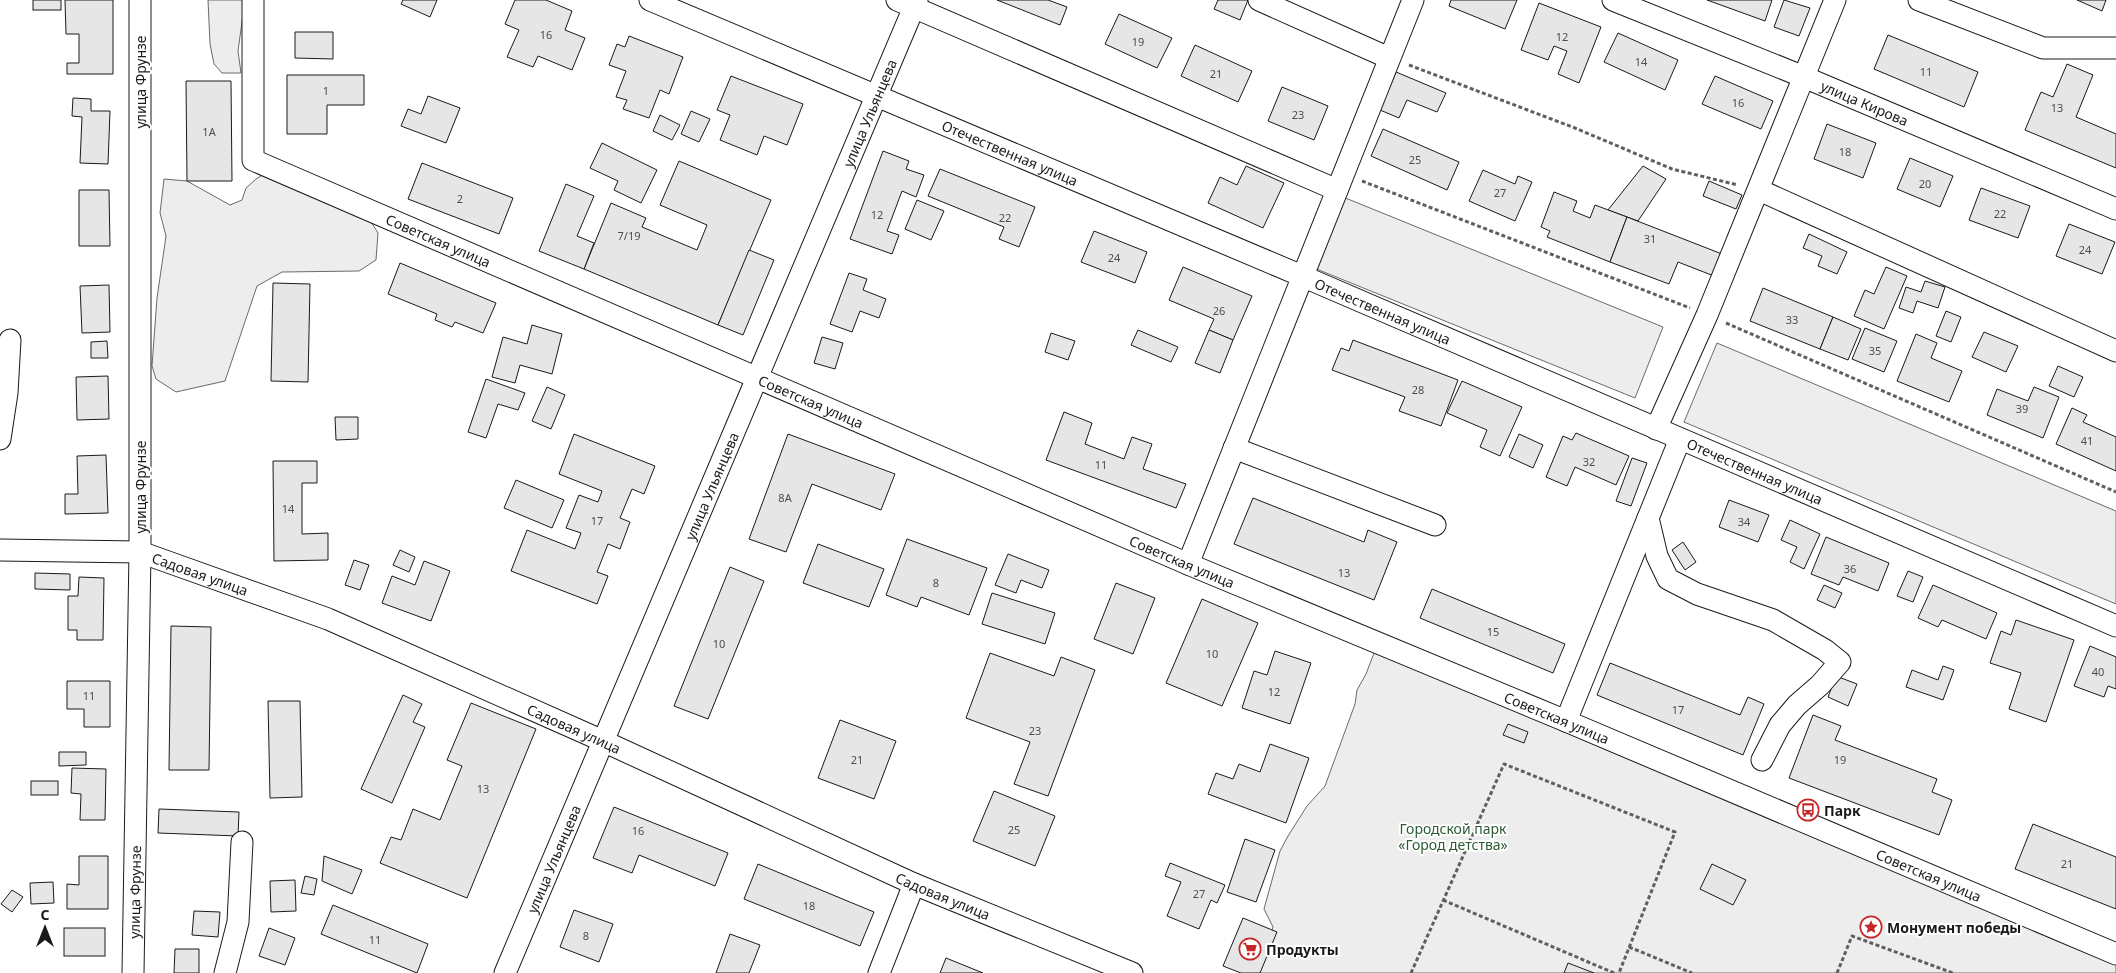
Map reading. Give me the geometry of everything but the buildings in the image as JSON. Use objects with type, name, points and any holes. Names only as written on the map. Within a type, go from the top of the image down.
[{"type":"street","name":"улица Фрунзе","points":[[133,973],[140,552],[140,0]]},
{"type":"street","name":"Советская улица","points":[[253,0],[253,160],[1188,564],[1566,721],[2116,954]]},
{"type":"street","name":"Отечественная улица","points":[[650,0],[1302,276],[2116,626]]},
{"type":"street","points":[[1258,0],[1389,58]]},
{"type":"street","points":[[1188,564],[1413,0]]},
{"type":"street","name":"улица Кирова","points":[[1613,0],[1804,77],[2116,209]]},
{"type":"street","points":[[1656,429],[1708,315],[1835,0]]},
{"type":"street","points":[[1919,0],[2043,48],[2116,48]]},
{"type":"street","name":"улица Ульянцева","points":[[505,973],[876,95],[909,2]]},
{"type":"street","points":[[909,2],[1340,182]]},
{"type":"street","points":[[1759,190],[2116,351]]},
{"type":"street","points":[[0,439],[7,393],[10,340]]},
{"type":"street","points":[[1566,721],[1680,440]]},
{"type":"street","points":[[1234,448],[1435,525]]},
{"type":"street","points":[[1648,518],[1657,556],[1668,579],[1697,594],[1772,620],[1825,650],[1840,662],[1820,685],[1797,705],[1780,724],[1762,760]]},
{"type":"street","name":"Садовая улица","points":[[0,550],[140,552],[328,619],[603,741],[914,884],[1132,973]]},
{"type":"street","points":[[225,973],[238,922],[242,842]]},
{"type":"street","points":[[878,973],[914,884]]},
{"type":"path","points":[[1389,58],[1575,128],[1672,168],[1759,190]]},
{"type":"path","points":[[1340,182],[1708,315],[2116,492]]},
{"type":"path","points":[[1411,973],[1504,764],[1675,832],[1619,973]]},
{"type":"path","points":[[1443,900],[1614,973]]},
{"type":"path","points":[[1837,973],[1852,936],[1952,973]]},
{"type":"path","points":[[1629,947],[1692,973]]},
{"type":"shaded area","points":[[208,0],[245,0],[238,51],[241,73],[222,73],[214,64],[210,44]]},
{"type":"shaded area","points":[[264,174],[368,217],[378,233],[376,260],[359,271],[282,272],[257,286],[225,381],[176,392],[156,379],[152,366],[157,298],[166,236],[160,213],[164,179],[187,181],[230,205],[242,200],[246,188]]},
{"type":"shaded area","points":[[1343,197],[1663,327],[1635,398],[1314,268]]},
{"type":"shaded area","points":[[1717,343],[2116,511],[2116,604],[1684,422]]},
{"type":"shaded area","name":"Городской парк «Город детства»","points":[[1374,653],[1397,662],[1404,662],[1616,754],[2116,956],[2116,973],[1256,973],[1273,927],[1264,909],[1280,851],[1307,806],[1325,786],[1355,704],[1357,690]]},
{"type":"place","name":"Парк","points":[[1808,810]]},
{"type":"place","name":"Монумент победы","points":[[1871,927]]},
{"type":"place","name":"Продукты","points":[[1250,949]]}]
